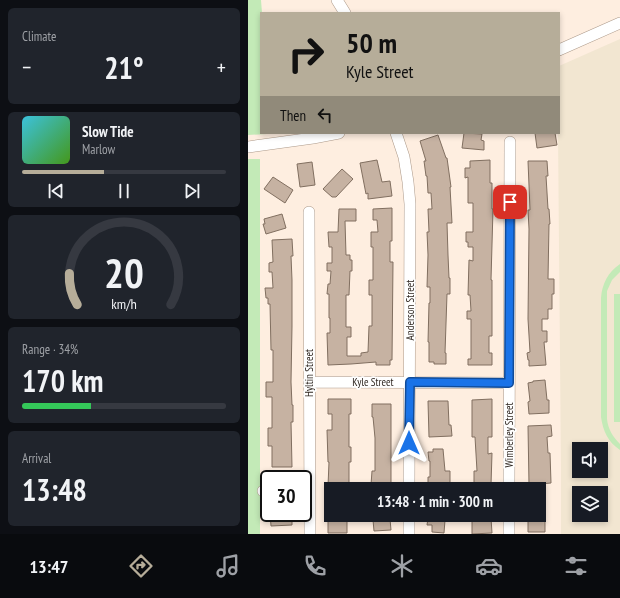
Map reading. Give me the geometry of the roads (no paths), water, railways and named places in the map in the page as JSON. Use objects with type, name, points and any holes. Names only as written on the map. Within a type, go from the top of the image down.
[{"type":"street","points":[[337,0],[344,12]]},
{"type":"street","points":[[560,50],[620,23]]},
{"type":"street","points":[[248,147],[334,134]]},
{"type":"street","name":"Anderson Street","points":[[396,134],[404,157],[410,204],[409,482]]},
{"type":"street","name":"Wimberley Street","points":[[509,482],[510,142]]},
{"type":"street","name":"Hyltin Street","points":[[307,470],[309,382],[308,212]]},
{"type":"street","name":"Kyle Street","points":[[309,382],[509,383]]},
{"type":"street","name":"Hyltin Street","points":[[309,522],[310,534]]},
{"type":"street","points":[[409,522],[409,534]]},
{"type":"street","points":[[509,522],[509,534]]}]
